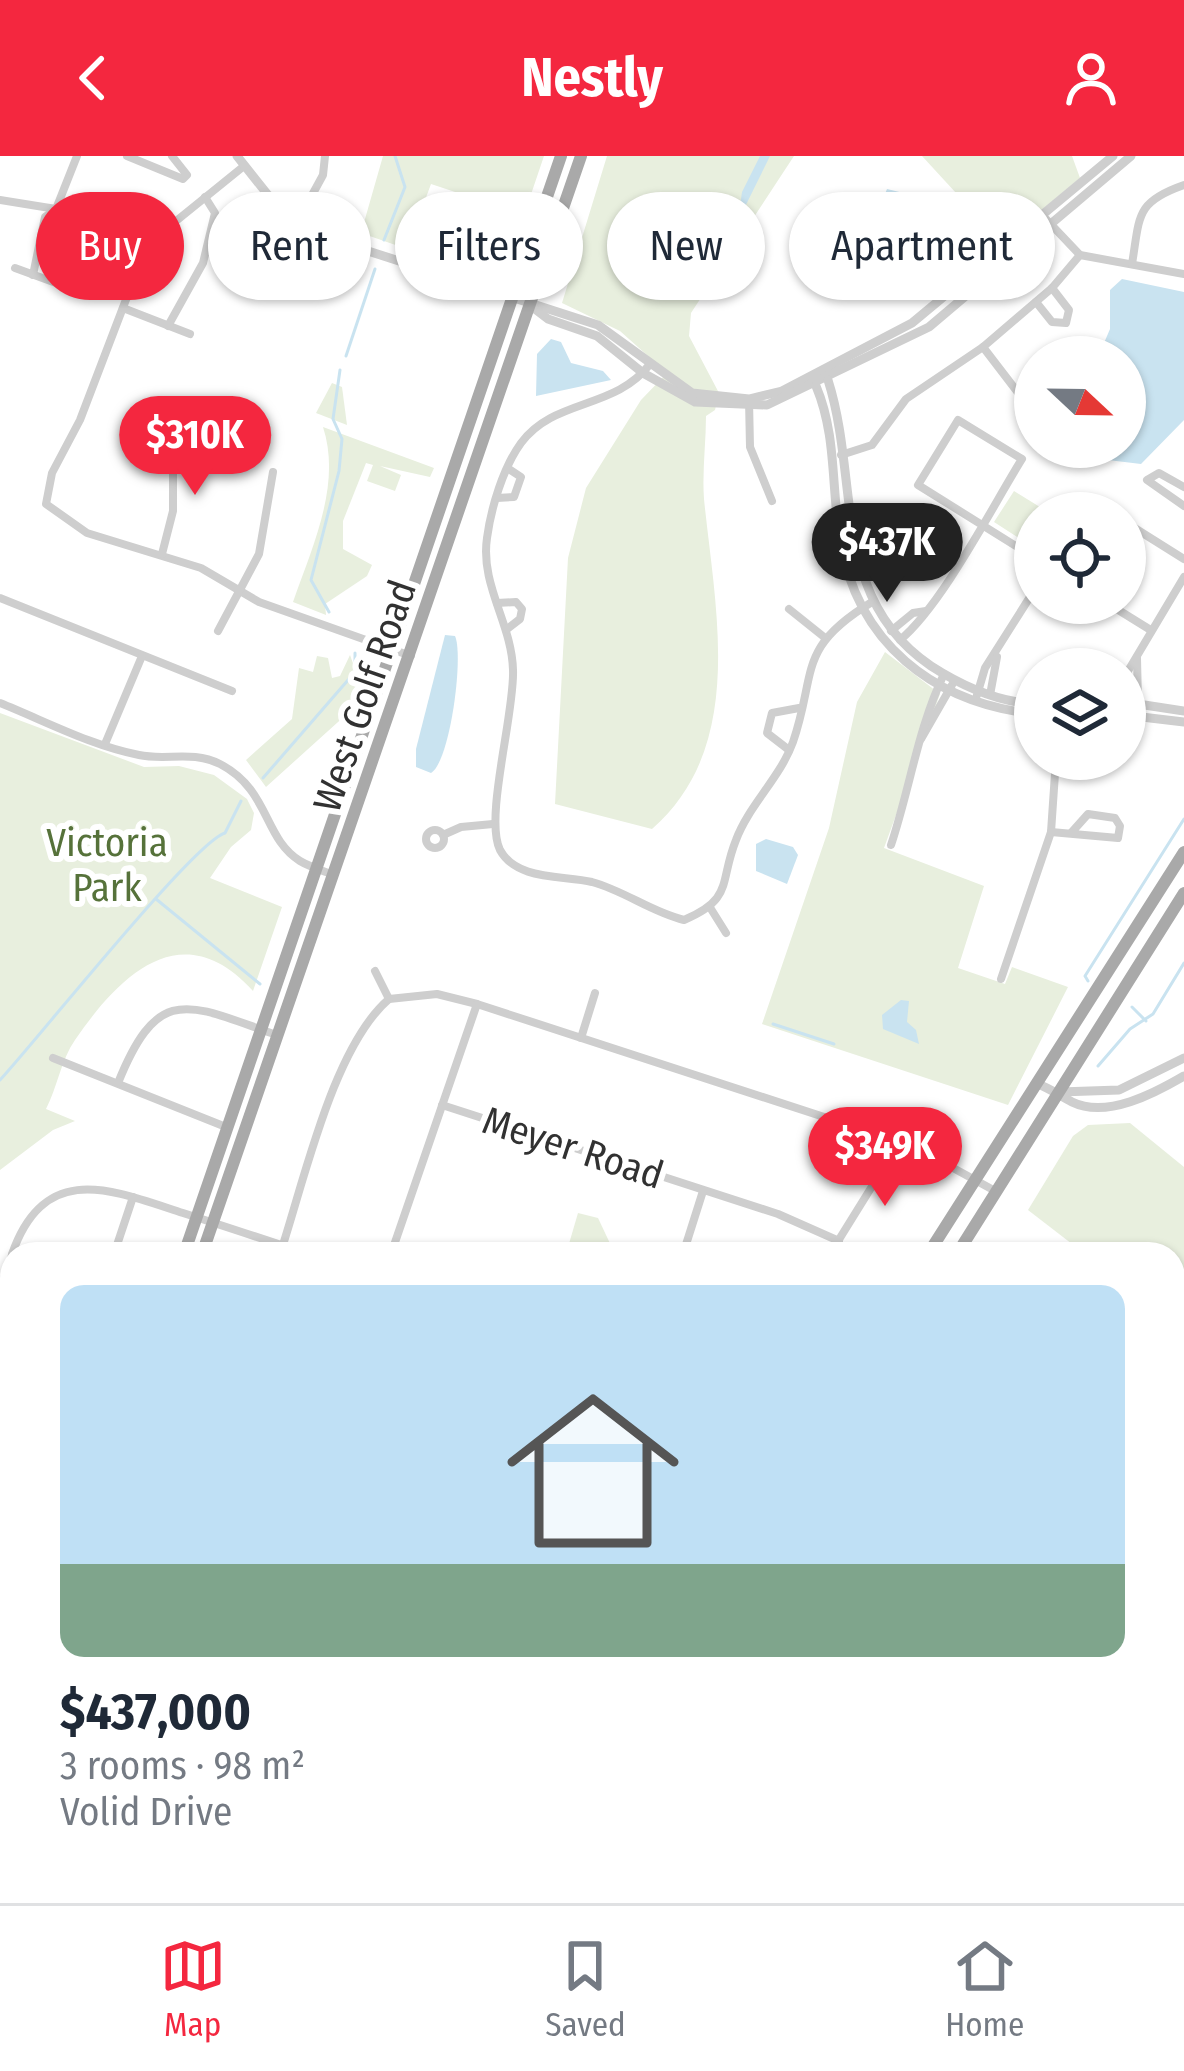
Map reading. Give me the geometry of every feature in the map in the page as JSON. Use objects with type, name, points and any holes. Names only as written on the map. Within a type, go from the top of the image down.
[{"type":"main road","name":"West Golf Road","points":[[549,192],[561,156]]},
{"type":"main road","name":"West Golf Road","points":[[206,1242],[581,156]]},
{"type":"main road","name":"West Golf Road","points":[[188,1242],[512,300]]},
{"type":"main road","points":[[936,1242],[1184,852]]},
{"type":"main road","points":[[965,1242],[1184,893]]},
{"type":"street","points":[[63,192],[77,156]]},
{"type":"street","points":[[128,156],[150,160],[183,179],[187,175],[172,156]]},
{"type":"street","points":[[314,192],[323,175],[325,156]]},
{"type":"street","points":[[1055,212],[1113,156]]},
{"type":"street","points":[[1055,214],[1131,156]]},
{"type":"street","points":[[184,214],[240,161],[272,192]]},
{"type":"street","points":[[1132,264],[1140,213],[1152,196],[1184,185]]},
{"type":"street","points":[[168,326],[203,263],[215,213],[205,197]]},
{"type":"street","points":[[0,200],[36,206]]},
{"type":"street","points":[[1055,228],[1080,255],[1184,274]]},
{"type":"street","points":[[1055,285],[1080,255]]},
{"type":"street","points":[[33,275],[36,266]]},
{"type":"street","points":[[15,268],[36,276]]},
{"type":"street","points":[[1036,302],[1052,322],[1066,323],[1069,310],[1055,293]]},
{"type":"street","points":[[128,300],[52,473],[46,504],[87,533],[162,554],[320,624],[411,656]]},
{"type":"street","points":[[515,300],[598,325],[646,369],[692,393],[749,404],[816,386],[929,327],[959,300]]},
{"type":"street","points":[[749,404],[913,323],[943,300]]},
{"type":"street","points":[[838,456],[872,445],[906,399],[983,347],[1038,300]]},
{"type":"street","points":[[124,308],[190,334]]},
{"type":"street","points":[[983,347],[1014,387]]},
{"type":"street","points":[[646,369],[623,392],[544,422],[520,444],[496,498],[486,542],[488,582],[507,629],[514,674],[493,824],[500,850],[528,872],[593,883],[684,920],[711,909],[726,885],[736,839],[789,750],[804,679],[824,637],[872,602]]},
{"type":"street","points":[[828,380],[843,432],[838,456],[840,541],[860,609],[887,644],[943,690],[1014,710]]},
{"type":"street","points":[[816,386],[829,416],[851,535],[872,602],[902,639],[949,677],[1014,700]]},
{"type":"street","points":[[749,404],[756,474],[772,501]]},
{"type":"street","points":[[887,644],[902,639],[926,611],[981,525],[1022,460],[958,421],[918,485],[981,525],[1014,545]]},
{"type":"street","points":[[162,554],[173,511],[173,436]]},
{"type":"street","points":[[496,498],[514,497],[521,486],[521,477],[509,469]]},
{"type":"street","points":[[218,632],[259,554],[273,472]]},
{"type":"street","points":[[1184,487],[1160,473],[1148,480],[1184,506]]},
{"type":"street","points":[[1146,535],[1184,559]]},
{"type":"street","points":[[1141,648],[1184,577]]},
{"type":"street","points":[[0,598],[232,691]]},
{"type":"street","points":[[496,603],[516,602],[522,609],[520,619],[507,629]]},
{"type":"street","points":[[789,609],[824,637]]},
{"type":"street","points":[[887,644],[892,629],[913,613],[926,611]]},
{"type":"street","points":[[979,703],[976,689],[1014,624]]},
{"type":"street","points":[[1141,624],[1149,629]]},
{"type":"street","points":[[979,703],[990,695],[998,652]]},
{"type":"street","points":[[106,744],[142,656]]},
{"type":"street","points":[[892,845],[920,741],[949,677]]},
{"type":"street","points":[[0,703],[142,757],[182,753],[217,763],[244,780],[264,803],[275,834],[298,860],[334,875]]},
{"type":"street","points":[[1146,705],[1184,711]]},
{"type":"street","points":[[789,750],[767,733],[772,712],[799,708]]},
{"type":"street","points":[[1146,717],[1184,722]]},
{"type":"street","points":[[1001,979],[1051,832],[1055,780]]},
{"type":"street","points":[[1051,832],[1118,838],[1120,826],[1115,818],[1088,814],[1071,833]]},
{"type":"street","points":[[443,835],[461,826],[493,824]]},
{"type":"street","points":[[711,909],[726,933]]},
{"type":"street","points":[[375,971],[389,999]]},
{"type":"street","points":[[581,1038],[595,993]]},
{"type":"street","points":[[284,1242],[349,1048],[368,1017],[389,999],[437,994],[941,1156],[997,1192]]},
{"type":"street","points":[[395,1242],[477,1004]]},
{"type":"street","points":[[118,1083],[133,1045],[149,1022],[169,1011],[198,1007],[277,1035]]},
{"type":"street","points":[[53,1058],[226,1127]]},
{"type":"street","points":[[1038,1084],[1060,1092],[1119,1090],[1184,1058]]},
{"type":"street","points":[[1060,1092],[1070,1102],[1109,1105],[1135,1101],[1184,1076]]},
{"type":"street","name":"Meyer Road","points":[[442,1105],[839,1240]]},
{"type":"street","points":[[839,1240],[884,1167],[894,1141]]},
{"type":"street","points":[[17,1242],[28,1218],[57,1196],[95,1186],[261,1242]]},
{"type":"street","name":"Meyer Road","points":[[687,1242],[704,1191]]},
{"type":"street","points":[[118,1242],[133,1197]]},
{"type":"green space","points":[[383,156],[544,156],[532,192],[455,192],[431,184],[428,192],[395,192],[395,245],[371,236],[371,198]]},
{"type":"green space","points":[[607,156],[794,156],[765,200],[765,192],[607,192],[607,300],[700,300],[691,313],[689,336],[719,393],[715,410],[706,416],[703,478],[717,630],[713,717],[702,758],[682,796],[652,829],[555,804],[568,558],[586,488],[641,400],[667,373],[620,331],[562,303],[583,300],[583,234]]},
{"type":"green space","points":[[922,156],[1072,156],[1080,178],[1055,199],[1055,192],[955,192]]},
{"type":"green space","points":[[332,383],[342,387],[347,425],[316,413]]},
{"type":"green space","points":[[323,427],[434,468],[430,477],[380,466],[401,475],[395,491],[367,481],[373,465],[366,463],[343,521],[343,549],[372,565],[367,576],[325,604],[326,615],[293,602],[327,493],[328,449]]},
{"type":"green space","points":[[1014,491],[1016,492],[1014,535],[994,522]]},
{"type":"green space","points":[[885,652],[940,694],[884,848],[984,886],[958,968],[1005,984],[1012,967],[1068,987],[1008,1105],[762,1024],[829,828],[857,702]]},
{"type":"green space","points":[[350,655],[360,683],[348,713],[266,787],[246,760],[292,719],[299,668],[313,672],[317,656],[328,658],[332,678],[340,676]]},
{"type":"green space","name":"Victoria Park","points":[[0,713],[144,767],[179,766],[214,775],[247,799],[254,813],[251,830],[231,847],[210,878],[282,907],[253,991],[227,968],[202,957],[178,955],[155,962],[112,993],[70,1048],[46,1109],[75,1121],[53,1130],[0,1170]]},
{"type":"green space","points":[[1130,1123],[1184,1167],[1184,1242],[1069,1242],[1028,1210],[1073,1136],[1088,1125]]},
{"type":"green space","points":[[578,1213],[598,1218],[609,1242],[570,1242]]},
{"type":"water","points":[[760,156],[770,156],[752,192],[742,192]]},
{"type":"water","points":[[1122,279],[1184,292],[1184,420],[1146,459],[1146,336],[1107,336],[1110,290]]},
{"type":"water","points":[[551,339],[561,342],[571,363],[603,371],[611,380],[536,396],[537,354]]},
{"type":"water","points":[[445,635],[455,636],[456,685],[444,750],[431,773],[416,767],[416,749]]},
{"type":"water","points":[[766,839],[793,847],[798,855],[787,884],[756,871],[756,844]]},
{"type":"water","points":[[901,1000],[909,1001],[907,1022],[916,1030],[919,1044],[883,1029],[882,1015]]},
{"type":"waterway","points":[[384,240],[405,187],[395,156]]},
{"type":"waterway","points":[[346,356],[375,269]]},
{"type":"waterway","points":[[329,612],[311,580],[339,471],[342,439],[333,419],[340,370]]},
{"type":"waterway","points":[[263,778],[355,672],[355,653]]},
{"type":"waterway","points":[[0,1080],[150,904],[225,833],[241,801]]},
{"type":"waterway","points":[[1088,981],[1085,976],[1184,819]]},
{"type":"waterway","points":[[156,899],[260,984]]},
{"type":"waterway","points":[[1098,1066],[1130,1029],[1153,1014],[1184,963]]},
{"type":"waterway","points":[[1132,1007],[1146,1021]]},
{"type":"waterway","points":[[773,1024],[834,1044]]}]
